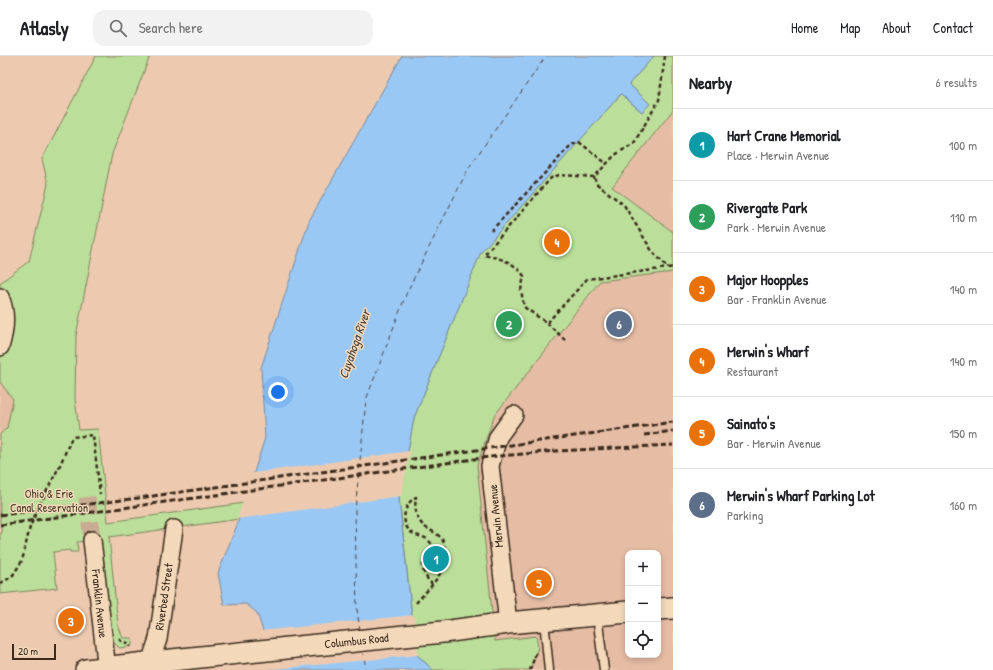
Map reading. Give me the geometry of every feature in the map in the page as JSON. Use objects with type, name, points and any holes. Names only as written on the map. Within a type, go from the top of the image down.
[{"type":"street","points":[[0,297],[4,315],[2,340]]},
{"type":"street","name":"Merwin Avenue","points":[[508,623],[490,466],[498,437],[514,415]]},
{"type":"street","name":"Riverbed Street","points":[[150,666],[158,639],[174,529]]},
{"type":"street","name":"Franklin Avenue","points":[[92,540],[106,669]]},
{"type":"street","points":[[661,609],[673,608]]},
{"type":"street","name":"Columbus Road","points":[[86,670],[150,666],[212,656],[443,632],[508,623],[625,612]]},
{"type":"lane","points":[[597,615],[604,670]]},
{"type":"lane","points":[[544,620],[549,670]]},
{"type":"path","points":[[594,177],[615,155],[634,144],[659,100],[665,56]]},
{"type":"path","points":[[491,231],[571,145],[579,142],[606,164]]},
{"type":"path","points":[[566,341],[547,323],[524,307],[521,290],[524,276],[517,266],[501,258],[484,255],[551,178],[559,175],[594,177]]},
{"type":"path","points":[[594,177],[597,184],[624,205],[652,251],[668,268]]},
{"type":"path","points":[[547,323],[587,279],[673,267]]},
{"type":"path","points":[[0,583],[13,575],[22,561],[30,527],[72,437],[93,435],[100,494]]},
{"type":"path","points":[[416,603],[432,584],[440,573],[445,561],[445,550],[443,540],[420,522],[414,504],[416,496],[410,500],[407,506],[405,522],[409,530],[430,541],[434,552],[424,563],[423,572],[425,577],[432,584]]},
{"type":"shaded area","points":[[673,110],[673,232],[612,187]]},
{"type":"shaded area","points":[[673,266],[673,670],[530,670],[538,647],[495,642],[477,465],[494,416],[600,281]]},
{"type":"shaded area","points":[[0,382],[13,399],[7,428],[0,434]]},
{"type":"green space","name":"Ohio & Erie Canal Reservation","points":[[96,56],[150,56],[112,154],[76,336],[75,399],[79,430],[98,429],[108,522],[402,481],[414,418],[481,252],[621,94],[642,112],[649,103],[629,84],[654,56],[673,56],[673,110],[612,187],[673,232],[673,272],[600,281],[494,416],[477,465],[495,641],[536,636],[538,647],[530,670],[433,670],[416,654],[399,497],[109,537],[118,625],[123,638],[132,638],[132,646],[120,648],[115,644],[113,639],[106,614],[96,540],[77,542],[78,552],[70,552],[70,550],[53,552],[57,588],[0,594],[0,534],[2,533],[0,522],[0,434],[7,428],[13,399],[0,382],[0,283],[29,261],[48,184],[42,159]]},
{"type":"water","name":"Cuyahoga River","points":[[402,56],[654,56],[629,84],[650,104],[642,112],[621,94],[481,252],[414,418],[399,499],[416,654],[433,670],[266,670],[263,631],[257,613],[246,604],[224,605],[218,573],[237,525],[265,438],[261,368],[309,221]]},
{"type":"pier","points":[[410,451],[401,496],[237,519],[253,473]]},
{"type":"pier","points":[[414,615],[419,655],[264,670],[260,631]]},
{"type":"ferry route","points":[[360,631],[357,610],[355,511],[366,400],[407,292],[468,169],[546,56]]},
{"type":"ferry route","points":[[363,650],[366,670]]},
{"type":"tunnel","points":[[87,497],[92,540]]},
{"type":"railway","points":[[0,515],[139,498],[673,422]]},
{"type":"railway","points":[[644,435],[673,431]]},
{"type":"railway","points":[[0,525],[489,457],[556,451],[673,445]]},
{"type":"place","name":"Merwin's Wharf","points":[[557,242]]},
{"type":"place","name":"Rivergate Park","points":[[509,324]]},
{"type":"place","name":"Merwin's Wharf Parking Lot","points":[[619,324]]},
{"type":"place","name":"Hart Crane Memorial","points":[[436,559]]},
{"type":"place","name":"Sainato's","points":[[539,583]]},
{"type":"place","name":"Major Hoopples","points":[[71,621]]}]
